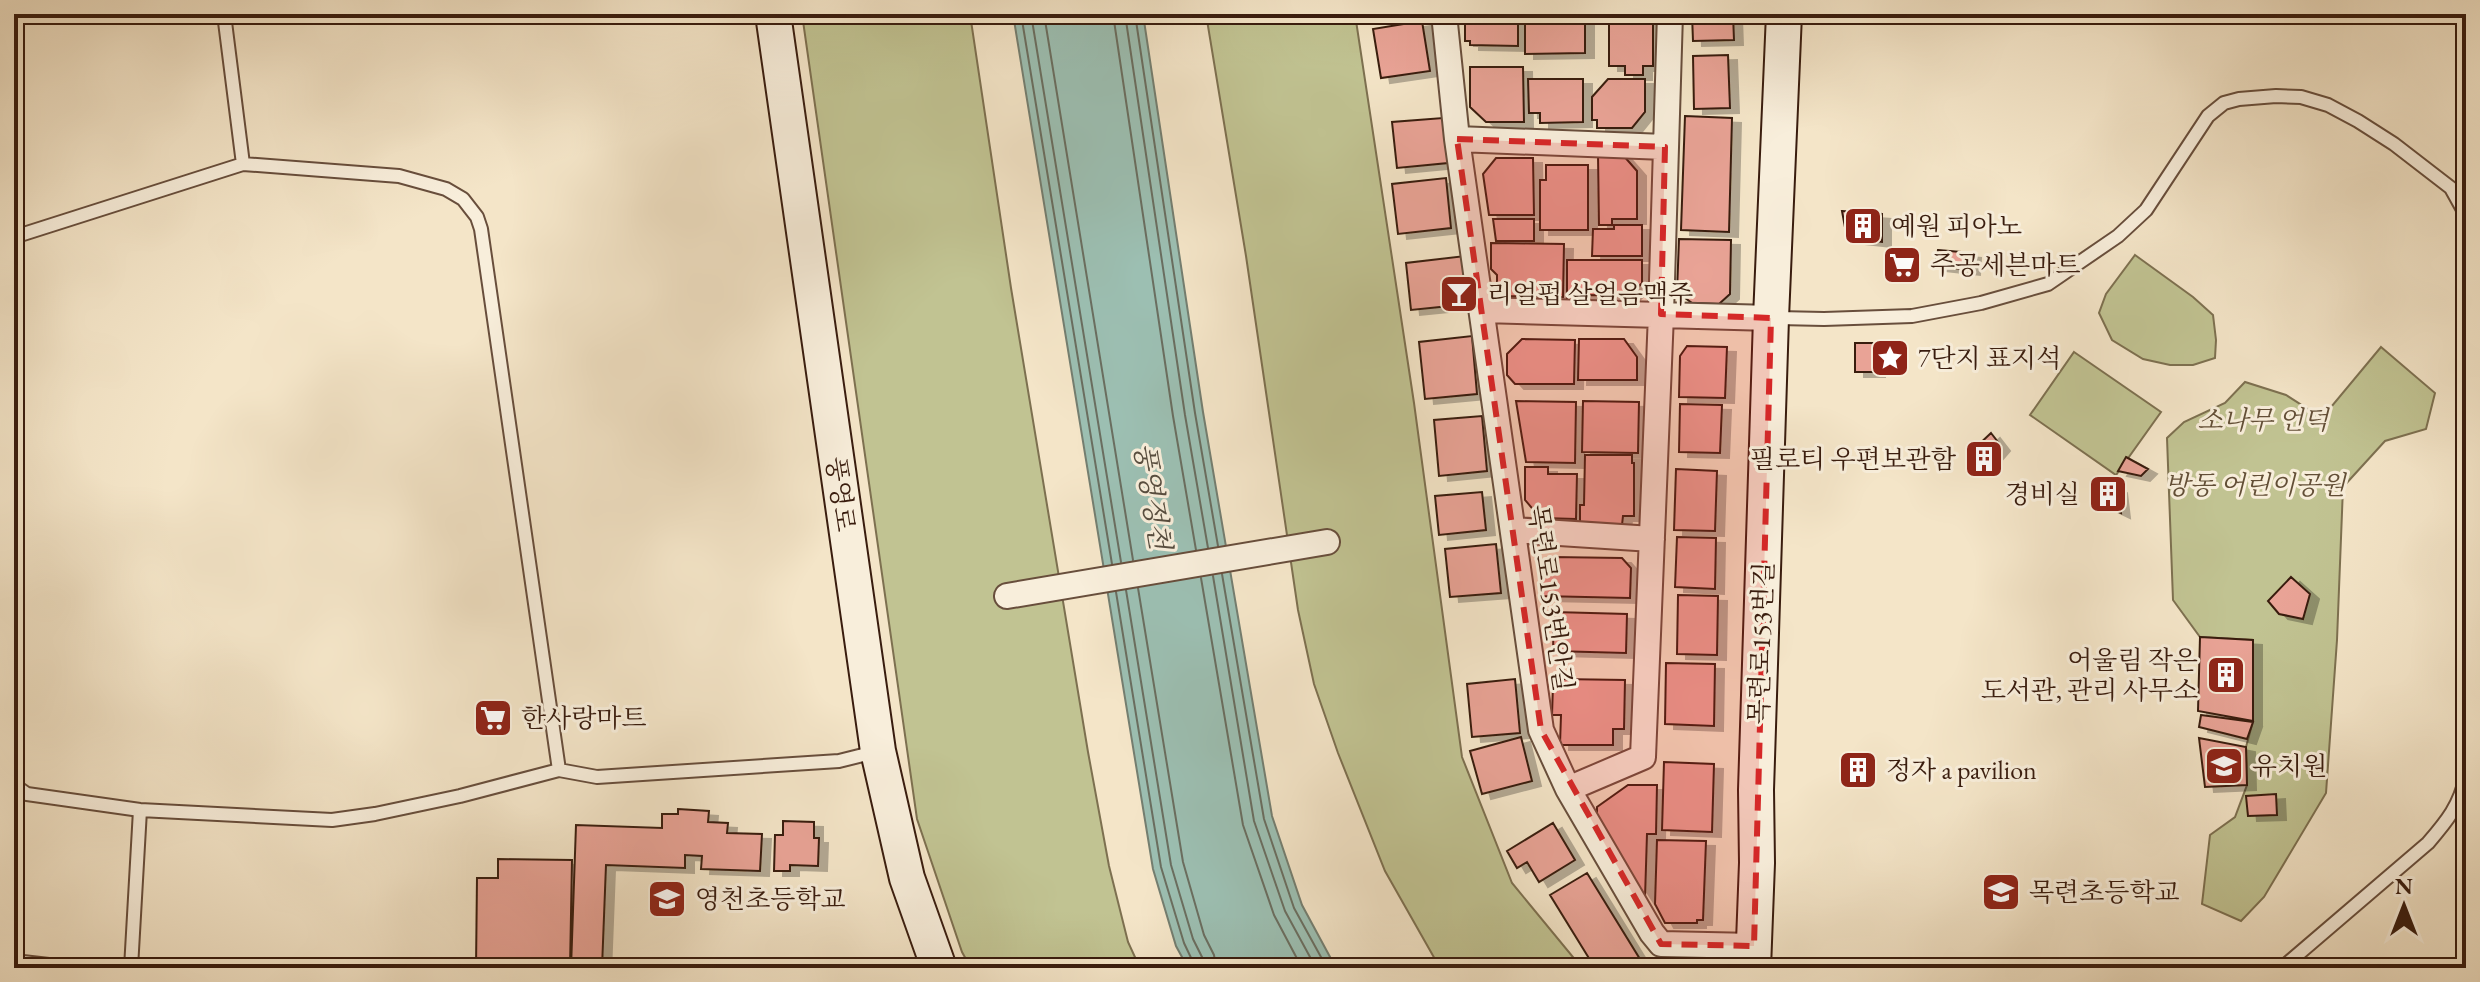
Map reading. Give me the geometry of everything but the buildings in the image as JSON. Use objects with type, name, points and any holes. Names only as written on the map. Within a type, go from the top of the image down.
[{"type":"main road","name":"풍영로","points":[[773,14],[878,751],[907,878],[939,968]]},
{"type":"main road","name":"목련로153번길","points":[[1754,957],[1771,318],[1784,14]]},
{"type":"street","name":"목련로153번안길","points":[[1444,14],[1457,139],[1541,730],[1568,789],[1661,944],[1754,957]]},
{"type":"street","points":[[1568,789],[1643,757],[1670,14]]},
{"type":"street","points":[[1457,139],[1665,147]]},
{"type":"street","points":[[1483,310],[1771,318]]},
{"type":"street","points":[[1514,530],[1652,539]]},
{"type":"street","points":[[1007,596],[1327,542]]},
{"type":"lane","points":[[224,14],[243,164]]},
{"type":"lane","points":[[1771,318],[1912,316],[1981,303],[2048,284],[2118,236],[2146,210],[2208,116],[2224,103],[2239,99],[2301,97],[2348,115],[2394,144],[2451,188],[2466,215]]},
{"type":"lane","points":[[14,237],[243,164],[399,176],[446,189],[463,199],[477,217],[493,306],[559,770]]},
{"type":"lane","points":[[14,785],[27,794],[140,810],[332,820],[460,796],[559,770],[597,777],[839,761],[878,751]]},
{"type":"lane","points":[[2282,968],[2428,843],[2462,797],[2466,776]]},
{"type":"lane","points":[[131,968],[140,810]]},
{"type":"lane","points":[[14,961],[75,968]]},
{"type":"highlighted area","points":[[1457,139],[1665,147],[1661,314],[1771,318],[1754,946],[1661,944],[1541,730]]},
{"type":"green space","points":[[802,14],[970,14],[1011,288],[1088,752],[1109,866],[1128,942],[1140,968],[971,968],[962,952],[917,819]]},
{"type":"green space","points":[[1206,14],[1355,14],[1414,403],[1462,757],[1512,883],[1582,968],[1440,968],[1385,871],[1338,753],[1314,684],[1298,610],[1246,256]]},
{"type":"green space","points":[[2135,255],[2213,315],[2215,358],[2193,365],[2170,365],[2143,359],[2112,340],[2099,313],[2106,294]]},
{"type":"green space","name":"방동 어린이공원","points":[[2381,347],[2435,393],[2426,429],[2385,441],[2343,487],[2337,640],[2326,793],[2264,897],[2241,921],[2202,904],[2210,835],[2235,817],[2247,785],[2246,747],[2253,721],[2253,640],[2200,637],[2173,600],[2167,438],[2184,422],[2225,403],[2245,382],[2286,395],[2322,418]]},
{"type":"green space","points":[[2074,352],[2161,412],[2116,475],[2030,415]]},
{"type":"water","name":"풍영정천","points":[[1013,14],[1143,14],[1203,412],[1272,816],[1302,905],[1336,968],[1188,968],[1176,946],[1153,869]]},
{"type":"place","name":"예원 피아노","points":[[1863,226]]},
{"type":"place","name":"주공세븐마트","points":[[1902,265]]},
{"type":"place","name":"리얼펍 살얼음맥주","points":[[1459,294]]},
{"type":"place","name":"7단지 표지석","points":[[1890,358]]},
{"type":"place","name":"필로티 우편보관함","points":[[1984,459]]},
{"type":"place","name":"경비실","points":[[2108,494]]},
{"type":"place","name":"어울림 작은 도서관, 관리 사무소","points":[[2226,675]]},
{"type":"place","name":"한사랑마트","points":[[493,718]]},
{"type":"place","name":"유치원","points":[[2224,766]]},
{"type":"place","name":"정자 a pavilion","points":[[1858,770]]},
{"type":"place","name":"목련초등학교","points":[[2001,892]]},
{"type":"place","name":"영천초등학교","points":[[667,899]]},
{"type":"park label","name":"소나무 언덕","points":[[2263,420]]}]
